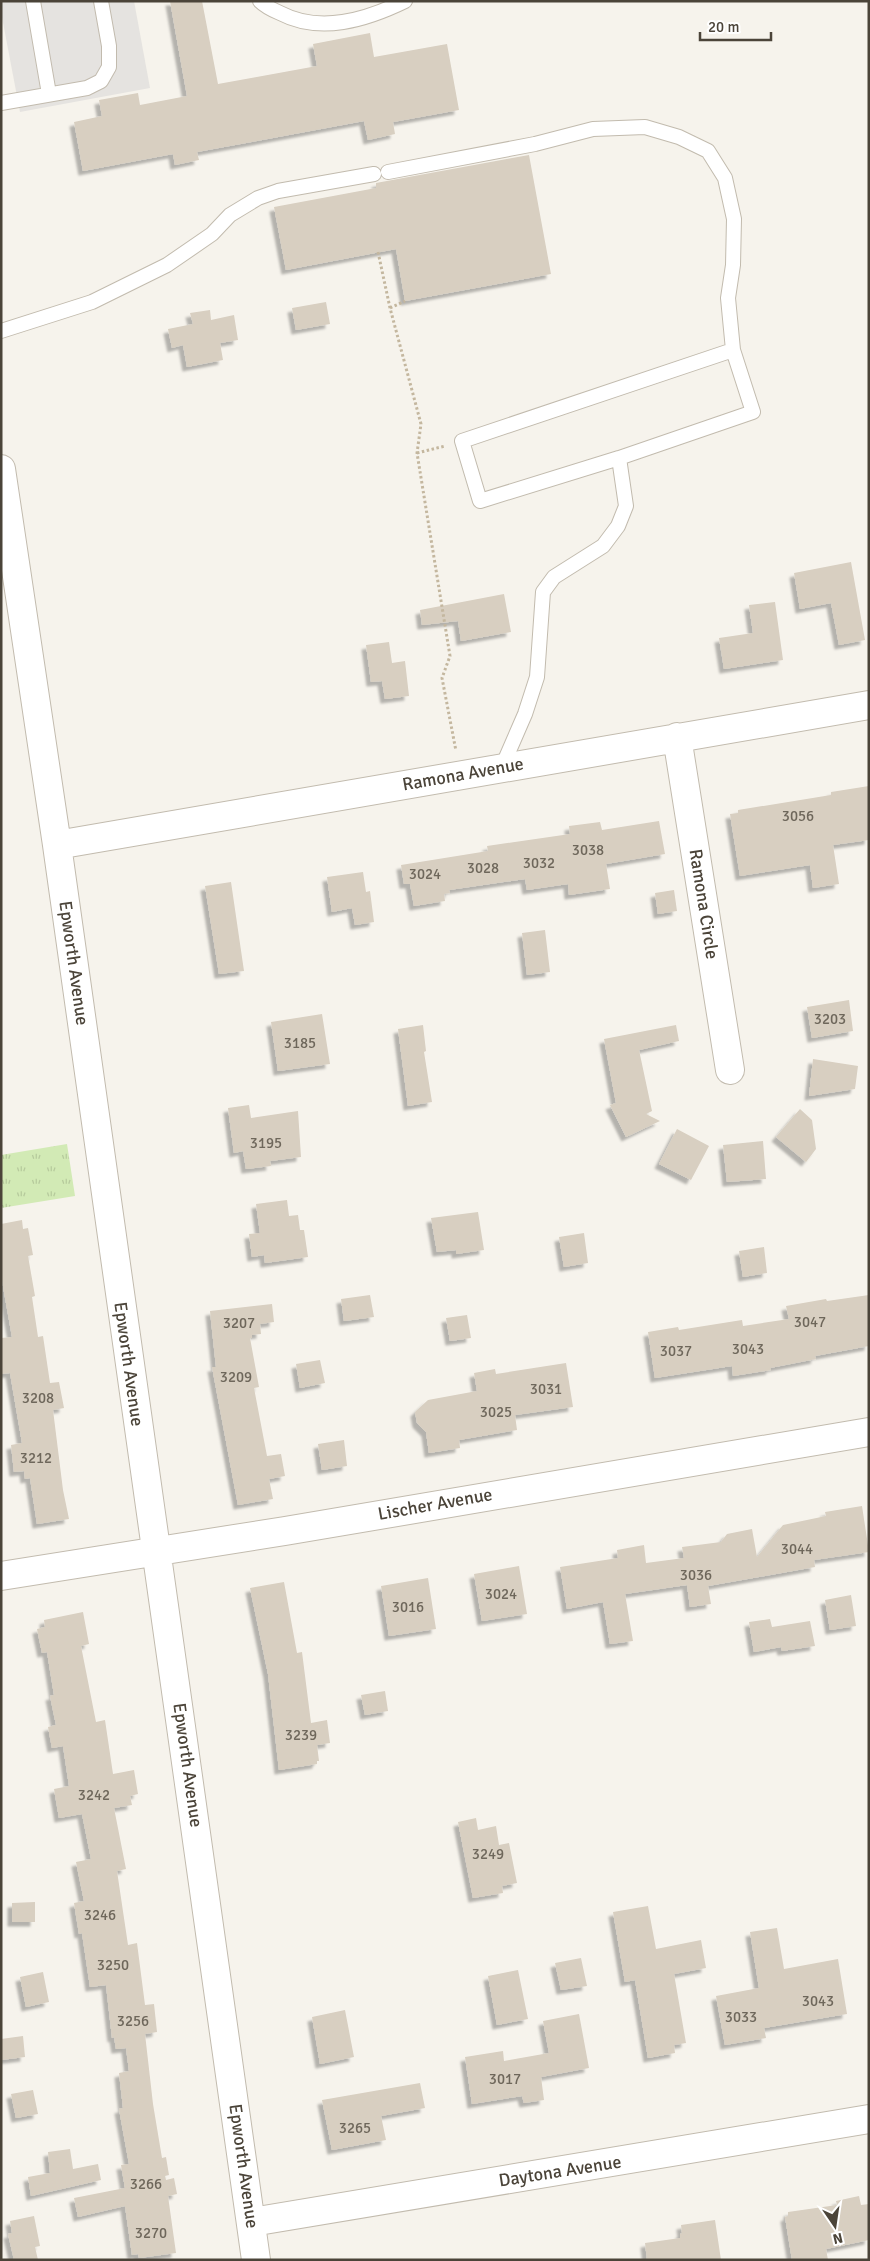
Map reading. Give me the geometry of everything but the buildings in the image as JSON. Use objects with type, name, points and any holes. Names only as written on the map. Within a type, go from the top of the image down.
[{"type":"street","name":"Epworth Avenue","points":[[1,469],[57,844],[256,2260]]},
{"type":"street","name":"Ramona Avenue","points":[[57,844],[869,705]]},
{"type":"street","name":"Ramona Circle","points":[[678,737],[730,1070]]},
{"type":"street","name":"Lischer Avenue","points":[[1,1576],[156,1552],[869,1432]]},
{"type":"street","name":"Daytona Avenue","points":[[252,2222],[869,2119]]},
{"type":"lane","points":[[33,1],[49,94]]},
{"type":"lane","points":[[1,103],[87,88],[101,81],[109,67],[109,46],[101,1]]},
{"type":"lane","points":[[260,1],[290,19],[314,25],[343,22],[372,15],[405,1]]},
{"type":"lane","points":[[388,172],[536,144],[594,129],[645,127],[679,137],[708,151],[725,178],[734,219],[728,298],[732,350],[753,412],[619,458],[480,502],[462,440],[732,350]]},
{"type":"lane","points":[[1,331],[92,302],[167,265],[212,234],[230,214],[258,198],[278,190],[374,174]]},
{"type":"lane","points":[[502,767],[525,714],[537,677],[543,592],[554,577],[603,546],[618,526],[626,506],[619,458]]},
{"type":"path","points":[[378,252],[390,308],[421,424],[417,453],[450,656],[442,678],[461,774]]},
{"type":"path","points":[[390,308],[405,301]]},
{"type":"path","points":[[417,453],[462,440]]},
{"type":"green space","points":[[67,1144],[75,1196],[1,1208],[1,1155]]},
{"type":"shaded area","points":[[1,1],[134,1],[150,88],[20,112],[1,12]]}]
